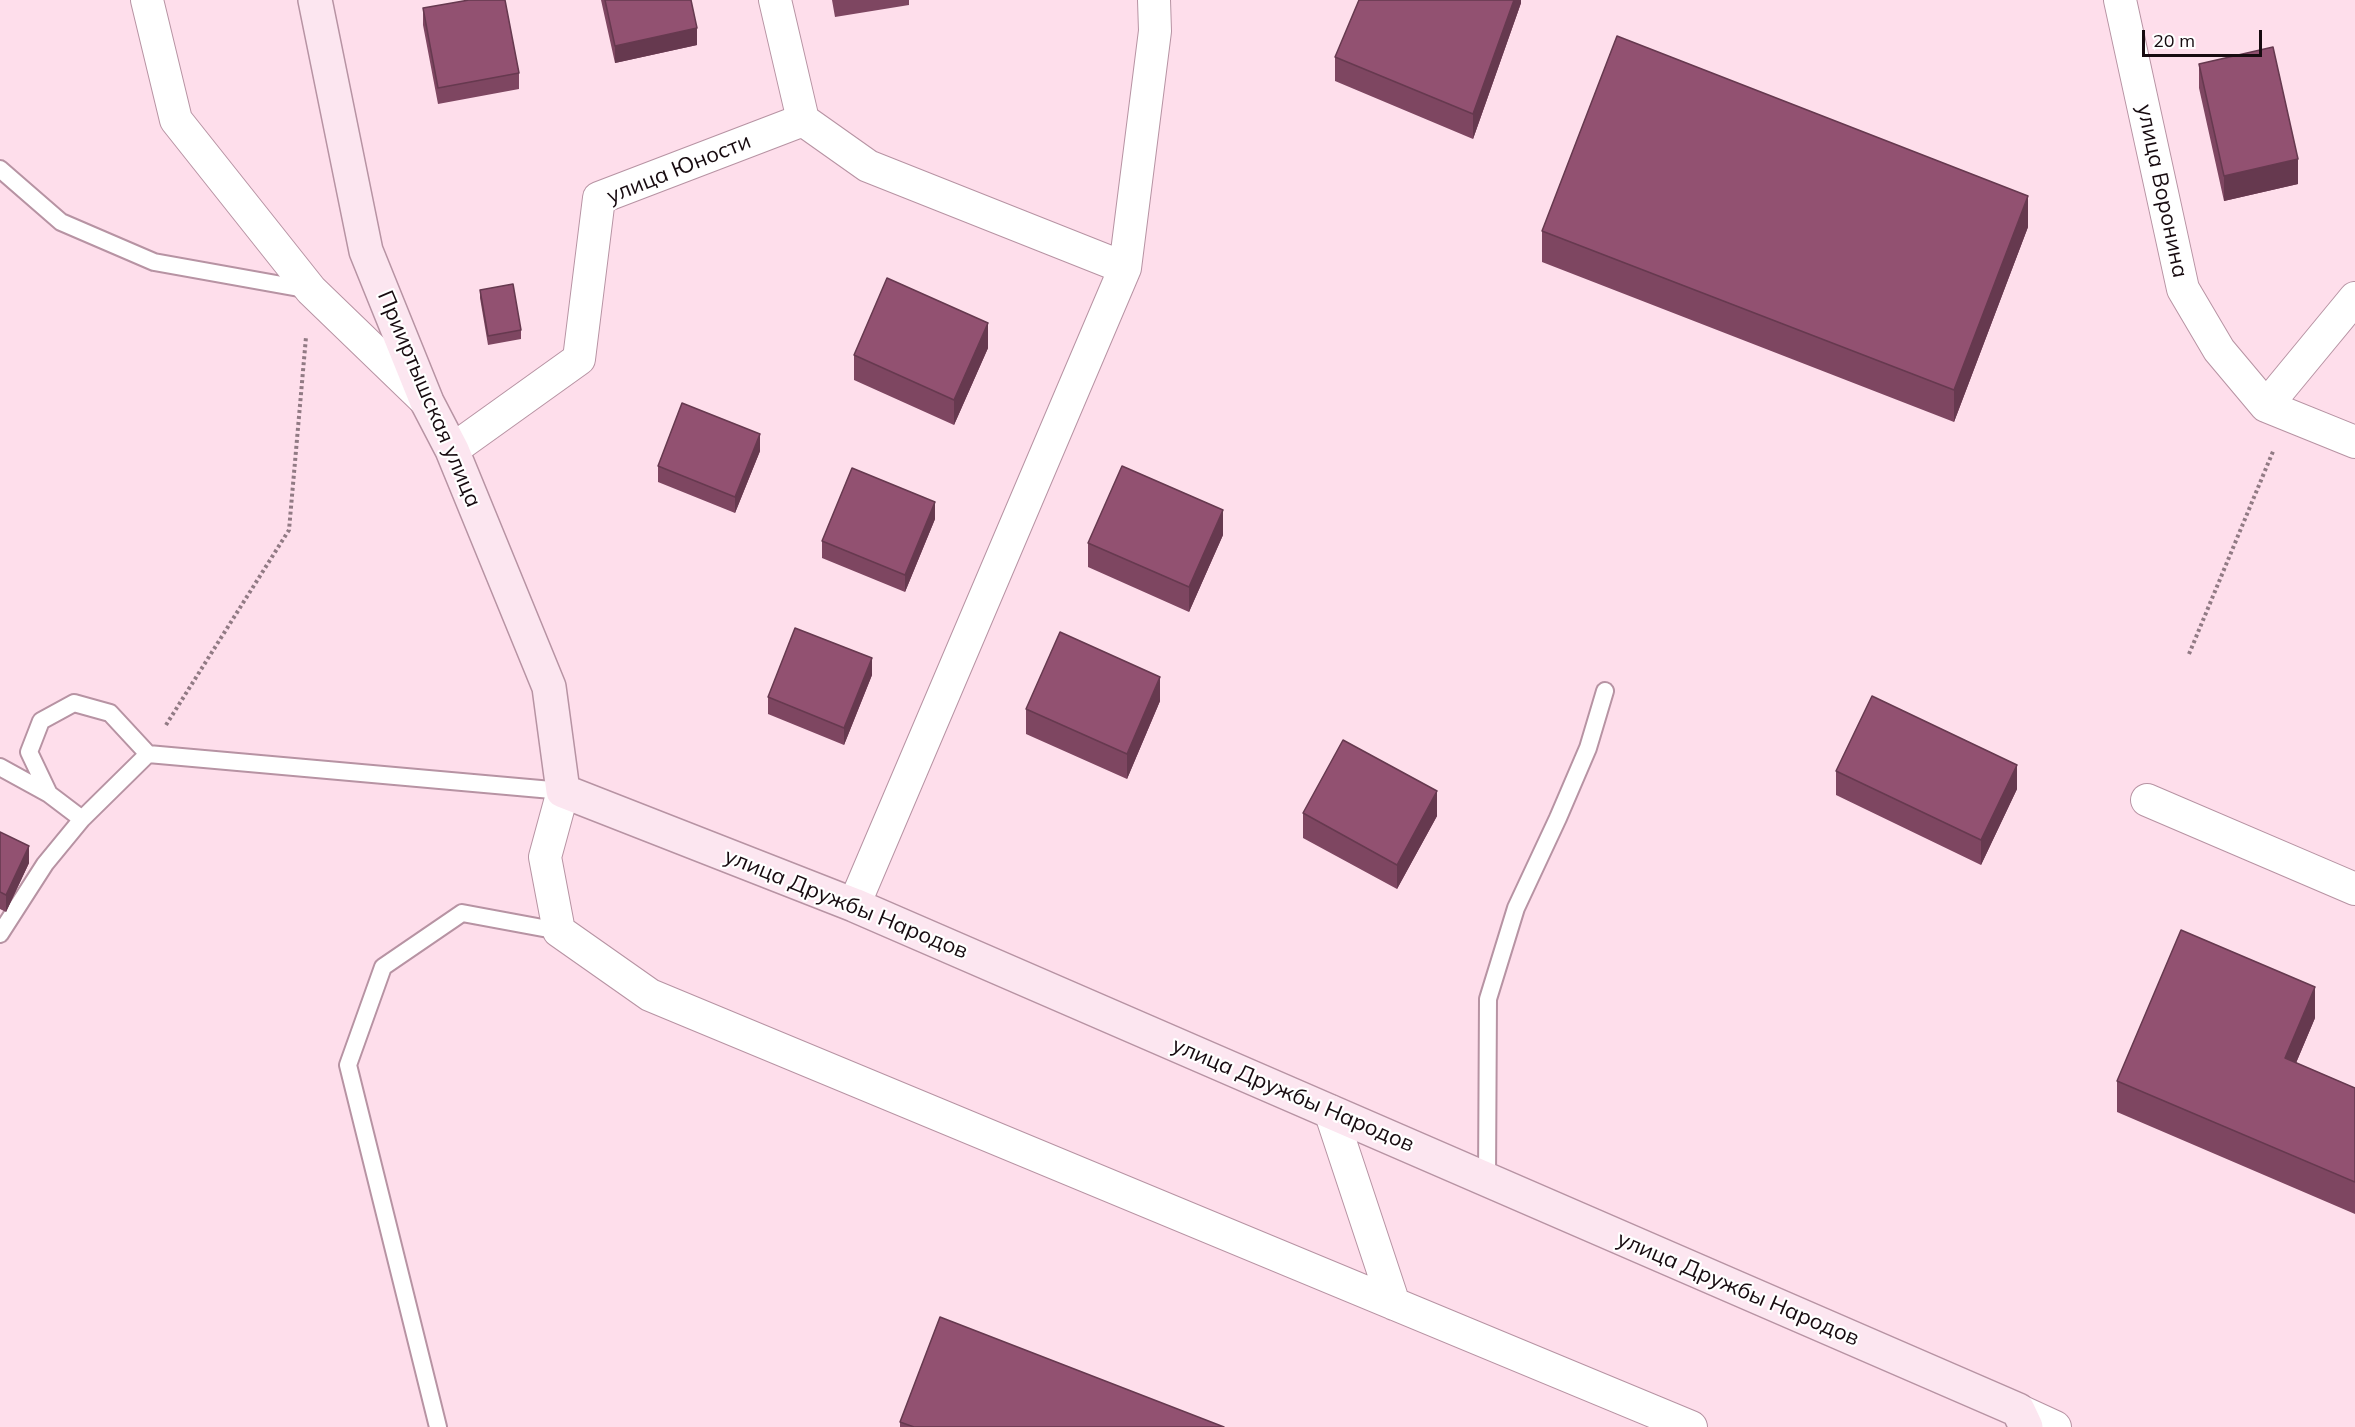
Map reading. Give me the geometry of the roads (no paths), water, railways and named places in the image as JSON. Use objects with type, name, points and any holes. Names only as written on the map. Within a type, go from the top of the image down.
[{"type":"street","points":[[147,0],[176,120],[310,290],[427,402]]},
{"type":"street","name":"Прииртышская улица","points":[[315,0],[366,251],[427,402],[452,450],[549,687],[563,791]]},
{"type":"street","points":[[775,0],[803,120],[868,166],[1125,268]]},
{"type":"street","points":[[854,905],[1125,268],[1155,31],[1154,0]]},
{"type":"street","name":"улица Воронина","points":[[2120,0],[2183,289],[2219,350],[2279,411],[2355,442]]},
{"type":"street","name":"улица Юности","points":[[452,450],[579,359],[599,198],[803,120]]},
{"type":"street","points":[[2279,411],[2355,298]]},
{"type":"street","points":[[563,791],[545,857],[559,931],[650,995],[1691,1427]]},
{"type":"street","name":"улица Дружбы Народов","points":[[563,791],[854,905],[1330,1111],[2022,1418],[2055,1427]]},
{"type":"street","points":[[2147,800],[2355,889]]},
{"type":"street","points":[[1330,1111],[1394,1304]]},
{"type":"lane","points":[[0,169],[61,222],[154,262],[310,290]]},
{"type":"lane","points":[[1487,1180],[1488,999],[1516,908],[1588,748],[1605,691]]},
{"type":"lane","points":[[50,794],[29,752],[41,721],[74,703],[110,713],[148,754],[563,791]]},
{"type":"lane","points":[[0,934],[45,864],[82,819],[148,754]]},
{"type":"lane","points":[[0,767],[50,794],[82,819]]},
{"type":"lane","points":[[438,1427],[348,1065],[383,967],[462,913],[559,931]]}]
